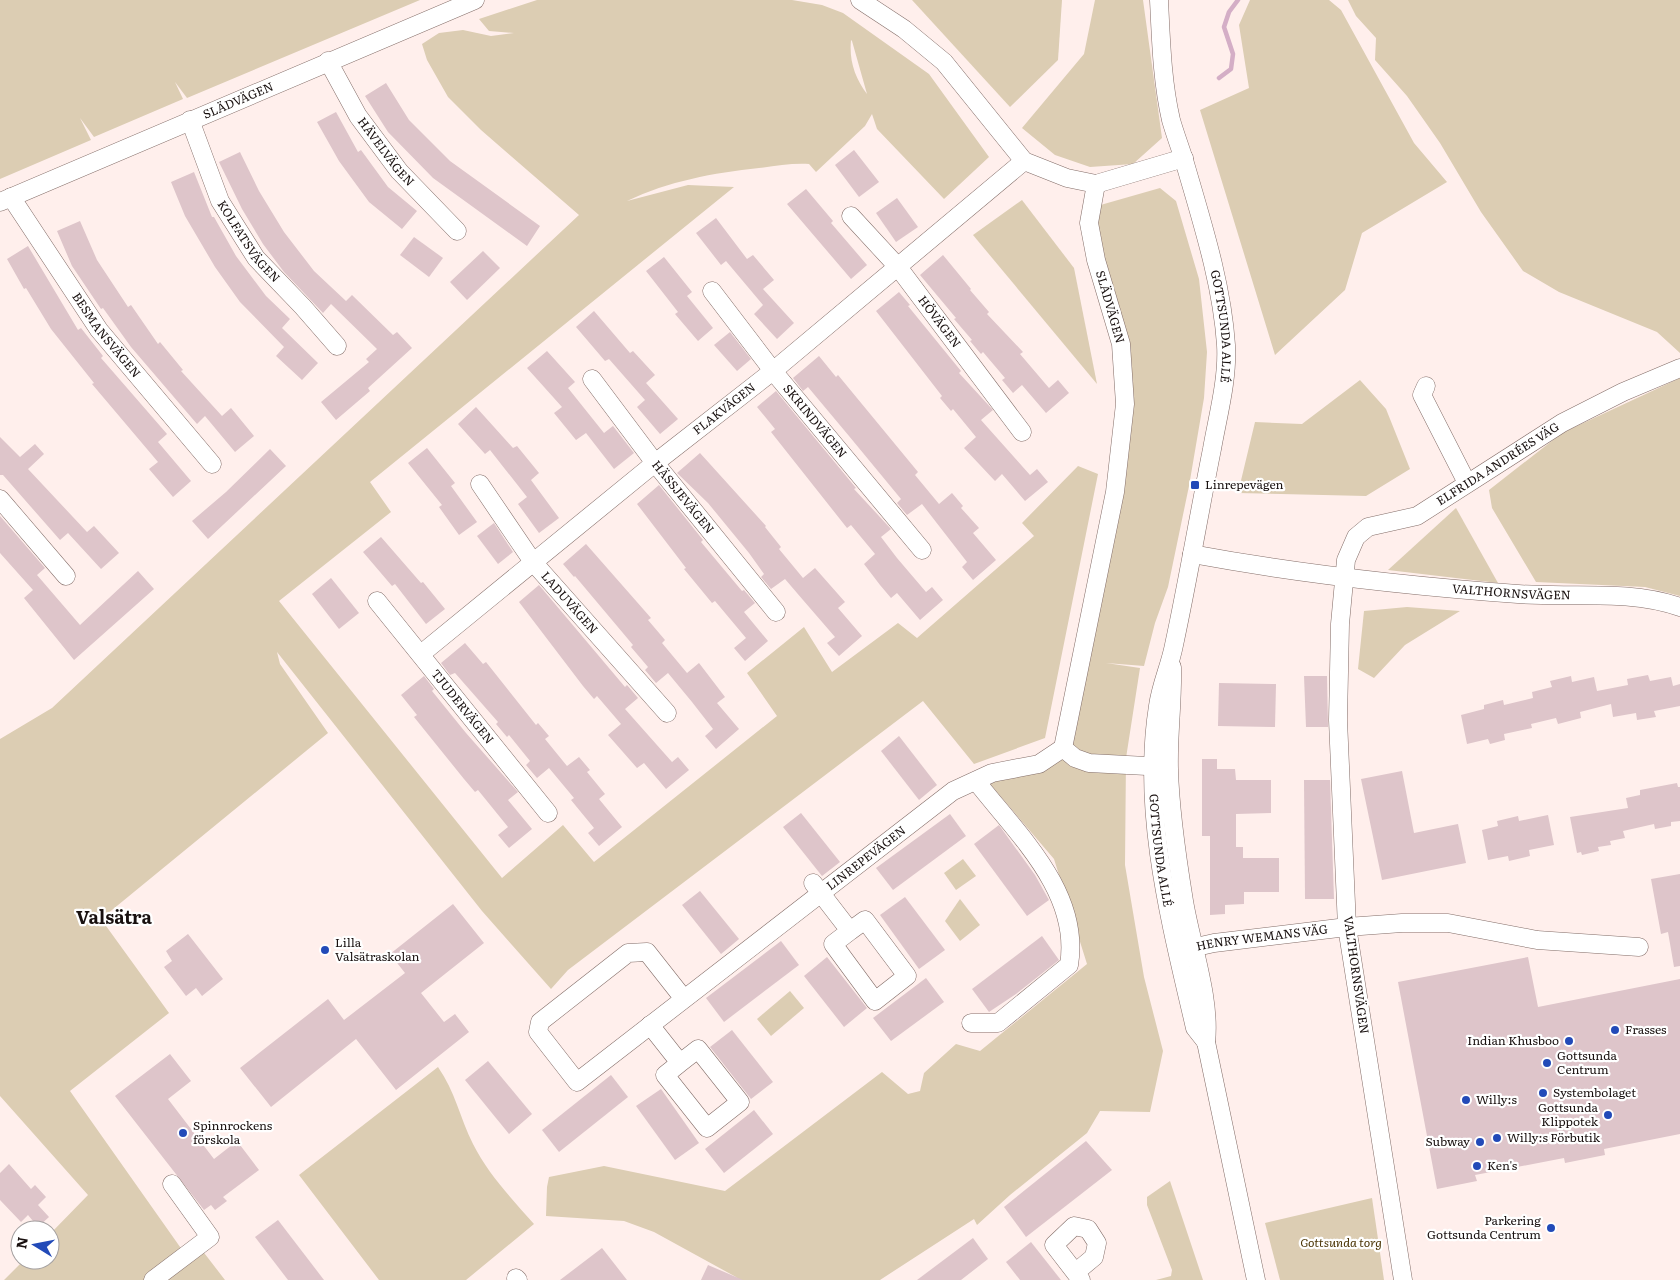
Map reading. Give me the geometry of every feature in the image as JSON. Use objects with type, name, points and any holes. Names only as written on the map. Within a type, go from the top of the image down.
[{"type":"street","name":"SLÄDVÄGEN","points":[[6,200],[328,61],[475,0]]},
{"type":"street","points":[[860,0],[904,28],[944,62],[1024,161],[1067,178],[1096,184],[1184,158]]},
{"type":"street","name":"GOTTSUNDA ALLÉ","points":[[1158,0],[1163,72],[1172,121],[1214,267],[1226,345],[1224,387],[1172,654],[1162,680],[1157,709],[1161,767],[1208,1027],[1206,1042],[1256,1280]]},
{"type":"street","name":"HÄVELVÄGEN","points":[[328,61],[358,116],[399,171],[457,231]]},
{"type":"street","name":"KOLFATSVÄGEN","points":[[190,120],[220,201],[256,258],[337,346]]},
{"type":"street","name":"FLAKVÄGEN","points":[[421,654],[655,463],[773,371],[1024,161]]},
{"type":"street","name":"SLÄDVÄGEN","points":[[1063,748],[1115,492],[1124,396],[1121,344],[1096,260],[1089,223],[1096,184]]},
{"type":"street","name":"BESMANSVÄGEN","points":[[6,200],[99,330],[212,464]]},
{"type":"street","name":"HÖVÄGEN","points":[[851,216],[898,267],[1022,432]]},
{"type":"street","name":"SKRINDVÄGEN","points":[[712,291],[773,371],[922,550]]},
{"type":"street","name":"ELFRIDA ANDRÉES VÄG","points":[[1344,578],[1349,551],[1356,537],[1368,527],[1417,516],[1562,423],[1623,392],[1680,368]]},
{"type":"street","name":"HÄSSJEVÄGEN","points":[[592,379],[655,463],[776,612]]},
{"type":"street","points":[[1426,386],[1422,395],[1468,483]]},
{"type":"street","name":"LADUVÄGEN","points":[[480,484],[534,562],[668,713]]},
{"type":"street","points":[[0,499],[66,576]]},
{"type":"street","name":"VALTHORNSVÄGEN","points":[[1192,554],[1344,578],[1520,594],[1649,600],[1680,607]]},
{"type":"street","name":"VALTHORNSVÄGEN","points":[[1344,578],[1340,624],[1338,720],[1347,927],[1403,1280]]},
{"type":"street","name":"TJUDERVÄGEN","points":[[377,601],[548,813]]},
{"type":"street","points":[[1063,748],[1075,758],[1089,763],[1161,767]]},
{"type":"street","name":"LINREPEVÄGEN","points":[[684,999],[647,952],[628,953],[540,1022],[538,1032],[577,1082],[684,999],[714,968],[949,785],[976,781],[992,773],[1038,764],[1063,748]]},
{"type":"street","name":"GOTTSUNDA ALLÉ","points":[[1161,767],[1154,795],[1162,872],[1177,951],[1195,1028],[1206,1042]]},
{"type":"street","points":[[971,1023],[998,1023],[1069,965],[1073,944],[1063,906],[1049,874],[976,781]]},
{"type":"street","points":[[817,888],[850,931]]},
{"type":"street","points":[[865,920],[907,976],[875,1001],[833,944],[850,931],[865,920]]},
{"type":"street","name":"HENRY WEMANS VÄG","points":[[1177,951],[1194,947],[1347,927],[1448,923],[1537,940],[1639,947]]},
{"type":"street","points":[[650,1025],[680,1063]]},
{"type":"street","points":[[153,1280],[210,1237],[172,1184]]},
{"type":"green space","points":[[0,0],[420,0],[187,98],[175,82],[183,99],[94,137],[80,118],[91,140],[0,179]]},
{"type":"green space","points":[[537,0],[792,0],[822,5],[843,13],[929,74],[989,157],[944,199],[877,129],[872,114],[865,126],[816,172],[809,164],[803,164],[725,172],[675,183],[627,201],[688,185],[734,187],[370,482],[391,512],[279,601],[502,878],[563,825],[594,862],[777,716],[747,673],[804,627],[832,672],[898,623],[917,638],[1034,536],[1022,523],[1078,466],[1098,474],[1045,738],[974,764],[923,701],[568,970],[551,989],[482,911],[277,652],[280,664],[328,733],[101,919],[169,1013],[70,1091],[185,1254],[198,1245],[225,1280],[4,1280],[14,1270],[60,1270],[60,1224],[88,1195],[0,1096],[0,739],[52,708],[579,215],[481,130],[448,97],[427,60],[422,44],[439,33],[463,30],[491,36],[514,33],[489,31],[479,19]],"holes":[[[851,40],[867,94],[859,82],[854,69],[851,55]]]},
{"type":"green space","points":[[912,0],[1062,0],[1058,60],[1010,107]]},
{"type":"green space","points":[[1095,0],[1143,0],[1162,138],[1133,164],[1090,167],[1055,155],[1022,128],[1084,54]]},
{"type":"green space","points":[[1250,0],[1329,0],[1341,10],[1414,143],[1447,182],[1362,233],[1345,290],[1275,355],[1200,110],[1249,88],[1239,25]]},
{"type":"green space","points":[[1348,0],[1680,0],[1680,353],[1657,332],[1559,292],[1523,271],[1481,212],[1440,143],[1407,96],[1375,60],[1376,38],[1356,16]]},
{"type":"green space","points":[[1160,188],[1176,201],[1199,279],[1207,352],[1204,398],[1189,486],[1168,587],[1155,623],[1144,666],[1106,663],[1140,668],[1126,758],[1125,865],[1144,977],[1163,1051],[1150,1112],[1100,1111],[1087,1133],[1010,1195],[977,1225],[974,1219],[880,1280],[738,1280],[736,1277],[654,1232],[624,1221],[546,1216],[549,1177],[604,1166],[725,1191],[882,1072],[908,1094],[920,1091],[924,1073],[956,1044],[980,1051],[1087,964],[1054,859],[984,777],[1063,748],[1125,404],[1096,260],[1097,206]]},
{"type":"green space","points":[[1022,200],[1074,268],[1097,384],[973,235]]},
{"type":"green space","points":[[1680,378],[1680,596],[1645,587],[1536,582],[1492,508],[1489,490],[1562,433]]},
{"type":"green space","points":[[1360,380],[1386,409],[1410,469],[1366,496],[1238,493],[1255,422],[1302,424]]},
{"type":"green space","points":[[1456,508],[1498,583],[1388,570]]},
{"type":"green space","points":[[1407,607],[1460,611],[1405,645],[1374,678],[1358,669],[1364,611]]},
{"type":"green space","points":[[963,859],[976,876],[956,890],[944,873]]},
{"type":"green space","points":[[960,899],[980,925],[960,941],[945,921]]},
{"type":"green space","points":[[790,991],[804,1008],[771,1036],[757,1019]]},
{"type":"green space","points":[[438,1067],[449,1086],[468,1134],[479,1155],[501,1186],[534,1224],[466,1280],[379,1280],[299,1175]]},
{"type":"green space","points":[[1170,1181],[1203,1280],[1156,1280],[1171,1276],[1172,1270],[1147,1205],[1147,1197]]},
{"type":"green space","name":"Gottsunda torg","points":[[1372,1198],[1384,1280],[1280,1280],[1265,1223]]},
{"type":"building","points":[[386,83],[409,120],[450,161],[540,226],[527,246],[433,178],[388,132],[365,96]]},
{"type":"building","points":[[336,112],[358,152],[361,150],[388,187],[417,211],[402,229],[369,202],[339,161],[317,122]]},
{"type":"building","points":[[854,150],[879,182],[859,197],[835,165]]},
{"type":"building","points":[[240,152],[259,191],[284,232],[314,271],[346,301],[352,295],[393,335],[397,332],[412,348],[368,388],[370,391],[336,420],[321,402],[369,362],[366,359],[377,349],[331,304],[323,313],[284,272],[263,244],[242,209],[219,162]]},
{"type":"building","points":[[194,172],[212,217],[214,217],[236,256],[266,296],[290,319],[282,328],[318,363],[302,380],[276,356],[284,347],[240,302],[215,267],[185,216],[171,182]]},
{"type":"building","points":[[806,189],[833,221],[831,223],[867,265],[851,279],[787,204]]},
{"type":"building","points":[[897,198],[918,227],[896,242],[876,213]]},
{"type":"building","points":[[716,218],[747,259],[753,255],[774,280],[763,289],[794,323],[777,339],[754,314],[763,305],[726,261],[721,265],[696,233]]},
{"type":"building","points":[[80,221],[97,260],[128,307],[131,305],[158,344],[160,342],[183,370],[181,371],[222,416],[231,408],[254,436],[235,452],[205,416],[197,424],[131,347],[103,308],[101,309],[72,266],[57,231]]},
{"type":"building","points":[[414,237],[443,258],[429,277],[400,255]]},
{"type":"building","points":[[28,246],[78,330],[81,328],[103,356],[101,358],[167,434],[158,442],[191,481],[173,497],[149,469],[158,462],[92,384],[94,383],[51,329],[26,288],[24,289],[7,259]]},
{"type":"building","points":[[483,251],[500,268],[467,300],[450,282]]},
{"type":"building","points":[[943,255],[989,312],[987,314],[1023,352],[1020,354],[1049,388],[1058,380],[1069,393],[1046,413],[1022,385],[1013,393],[1002,380],[1005,378],[983,352],[981,354],[970,341],[972,340],[954,319],[956,318],[920,275]]},
{"type":"building","points":[[664,257],[692,292],[687,296],[713,328],[698,341],[675,314],[678,312],[646,271]]},
{"type":"building","points":[[899,292],[910,305],[908,306],[961,371],[959,373],[993,410],[981,420],[1030,475],[1037,469],[1048,482],[1025,501],[1002,474],[995,481],[964,448],[976,437],[953,409],[951,411],[940,398],[942,396],[876,311]]},
{"type":"building","points":[[594,311],[630,353],[633,351],[655,375],[646,383],[678,419],[660,434],[637,407],[645,400],[609,359],[605,361],[576,327]]},
{"type":"building","points":[[730,332],[751,359],[737,371],[714,345]]},
{"type":"building","points":[[547,351],[575,382],[568,388],[604,433],[613,426],[634,453],[614,469],[586,433],[576,440],[554,413],[562,407],[527,368]]},
{"type":"building","points":[[819,356],[836,377],[838,375],[918,472],[915,475],[939,504],[952,493],[963,506],[961,508],[979,528],[973,533],[996,560],[973,580],[962,567],[967,562],[922,504],[907,515],[897,503],[901,499],[849,436],[808,387],[803,391],[793,378]]},
{"type":"building","points":[[776,391],[856,488],[854,489],[891,529],[881,537],[897,558],[926,592],[932,587],[943,600],[920,620],[897,593],[891,598],[880,585],[864,564],[875,554],[851,525],[847,528],[771,432],[775,429],[757,407]]},
{"type":"building","points":[[476,407],[513,448],[517,446],[539,473],[531,480],[559,518],[539,533],[518,504],[527,497],[490,450],[485,454],[458,424]]},
{"type":"building","points":[[0,437],[20,457],[35,444],[44,454],[28,469],[87,532],[94,526],[119,553],[101,569],[68,533],[60,540],[3,475],[0,475]]},
{"type":"building","points":[[427,448],[455,483],[451,486],[477,522],[459,535],[439,507],[442,505],[408,463]]},
{"type":"building","points":[[270,449],[286,466],[208,539],[192,521],[226,492]]},
{"type":"building","points":[[700,453],[766,526],[781,547],[779,549],[803,578],[815,568],[845,602],[838,608],[862,636],[839,656],[827,643],[835,637],[785,579],[771,589],[761,577],[764,574],[749,553],[708,503],[677,473]]},
{"type":"building","points":[[659,485],[703,540],[701,542],[742,591],[744,590],[755,603],[744,612],[768,641],[745,661],[734,648],[746,638],[715,601],[712,603],[684,569],[686,568],[637,504]]},
{"type":"building","points":[[0,516],[45,568],[37,575],[80,625],[138,571],[154,589],[74,660],[24,598],[33,590],[0,553]]},
{"type":"building","points":[[494,523],[513,552],[498,564],[477,536]]},
{"type":"building","points":[[381,537],[445,609],[426,624],[395,584],[392,586],[363,552]]},
{"type":"building","points":[[586,544],[651,618],[648,620],[665,640],[662,643],[687,673],[699,663],[725,697],[717,703],[739,729],[716,749],[705,736],[713,729],[692,702],[668,673],[656,683],[645,670],[648,667],[631,647],[633,645],[563,564]]},
{"type":"building","points":[[331,578],[359,613],[339,629],[312,594]]},
{"type":"building","points":[[539,585],[625,687],[627,685],[638,698],[625,709],[672,762],[678,757],[689,770],[666,789],[644,763],[637,768],[608,735],[621,724],[597,696],[594,699],[583,686],[519,602]]},
{"type":"building","points":[[465,643],[483,664],[486,662],[536,725],[538,723],[549,736],[545,739],[567,766],[579,757],[590,770],[587,772],[605,794],[599,799],[622,827],[599,846],[588,833],[594,828],[571,800],[574,798],[549,768],[537,778],[526,765],[530,761],[509,735],[507,737],[496,724],[498,722],[455,673],[450,675],[441,663]]},
{"type":"building","points":[[1648,675],[1650,681],[1671,677],[1673,686],[1680,684],[1680,706],[1654,711],[1656,717],[1637,720],[1636,713],[1613,717],[1611,704],[1580,712],[1581,718],[1558,724],[1556,718],[1531,724],[1532,728],[1504,734],[1505,740],[1490,744],[1488,739],[1467,744],[1461,715],[1484,709],[1484,705],[1503,700],[1504,705],[1533,698],[1532,692],[1552,687],[1550,681],[1571,676],[1572,682],[1594,677],[1597,691],[1628,685],[1627,679]]},
{"type":"building","points":[[424,676],[434,689],[432,691],[466,733],[518,792],[508,800],[532,829],[509,848],[498,835],[508,827],[478,790],[475,792],[464,779],[414,717],[417,715],[401,695]]},
{"type":"building","points":[[1304,676],[1327,676],[1328,727],[1306,727]]},
{"type":"building","points":[[1219,683],[1276,684],[1275,727],[1218,726]]},
{"type":"building","points":[[899,736],[937,785],[919,800],[881,751]]},
{"type":"building","points":[[1202,759],[1217,759],[1217,769],[1235,769],[1236,780],[1271,780],[1271,813],[1236,814],[1236,847],[1243,847],[1243,858],[1279,858],[1279,892],[1244,892],[1244,904],[1225,905],[1225,914],[1210,915],[1210,836],[1202,836]]},
{"type":"building","points":[[1402,771],[1414,833],[1458,824],[1466,863],[1382,880],[1361,779]]},
{"type":"building","points":[[1304,780],[1330,780],[1334,899],[1305,899]]},
{"type":"building","points":[[1677,783],[1678,787],[1680,787],[1680,821],[1671,822],[1671,826],[1655,829],[1654,824],[1623,831],[1625,838],[1610,841],[1611,845],[1598,847],[1599,851],[1582,855],[1581,852],[1577,853],[1570,817],[1628,808],[1626,798],[1640,795],[1640,790]]},
{"type":"building","points":[[801,813],[840,862],[822,876],[783,827]]},
{"type":"building","points":[[950,814],[966,836],[893,890],[876,868]]},
{"type":"building","points":[[1548,815],[1554,845],[1529,850],[1530,856],[1509,861],[1508,856],[1488,860],[1482,830],[1498,826],[1497,821],[1518,816],[1519,821]]},
{"type":"building","points":[[999,825],[1035,875],[1049,900],[1027,916],[974,844]]},
{"type":"building","points":[[1680,874],[1680,966],[1674,967],[1668,932],[1661,934],[1651,879]]},
{"type":"building","points":[[700,891],[739,939],[721,954],[682,905]]},
{"type":"building","points":[[905,897],[945,950],[919,969],[880,915]]},
{"type":"building","name":"Lilla Valsätraskolan","points":[[453,904],[484,943],[421,993],[444,1022],[455,1014],[469,1032],[396,1090],[356,1039],[271,1107],[240,1068],[328,999],[344,1020],[405,973],[390,954]]},
{"type":"building","points":[[188,934],[223,979],[202,996],[196,988],[186,996],[164,967],[172,961],[166,951]]},
{"type":"building","points":[[1042,936],[1059,960],[1016,994],[989,1012],[972,989]]},
{"type":"building","points":[[781,941],[799,965],[724,1022],[706,998]]},
{"type":"building","points":[[827,957],[867,1008],[844,1027],[804,976]]},
{"type":"building","name":"Gottsunda Centrum","points":[[1528,957],[1538,1007],[1680,979],[1680,1134],[1604,1149],[1605,1155],[1565,1163],[1564,1158],[1475,1175],[1477,1181],[1437,1189],[1398,982]]},
{"type":"building","points":[[926,978],[944,1002],[891,1041],[873,1018]]},
{"type":"building","points":[[732,1030],[773,1082],[751,1099],[710,1047]]},
{"type":"building","points":[[170,1054],[191,1081],[168,1099],[214,1159],[237,1141],[259,1170],[223,1197],[227,1201],[215,1210],[211,1205],[204,1210],[115,1096]]},
{"type":"building","points":[[488,1061],[532,1114],[509,1134],[465,1080]]},
{"type":"building","points":[[611,1075],[628,1097],[559,1152],[542,1130]]},
{"type":"building","points":[[661,1089],[699,1143],[675,1160],[636,1106]]},
{"type":"building","points":[[754,1110],[773,1134],[724,1173],[705,1149]]},
{"type":"building","points":[[1086,1141],[1112,1170],[1026,1237],[1004,1207]]},
{"type":"building","points":[[9,1164],[31,1189],[35,1185],[46,1197],[38,1205],[49,1217],[46,1220],[32,1220],[28,1215],[23,1220],[19,1220],[0,1200],[0,1173]]},
{"type":"building","points":[[278,1220],[324,1280],[288,1280],[255,1237]]},
{"type":"building","points":[[973,1238],[988,1259],[961,1280],[917,1280]]},
{"type":"building","points":[[1031,1242],[1061,1280],[1020,1280],[1006,1262]]},
{"type":"building","points":[[602,1248],[627,1280],[560,1280]]},
{"type":"building","points":[[708,1265],[743,1280],[701,1280]]},
{"type":"waterway","points":[[1219,78],[1231,69],[1233,54],[1224,27],[1229,12],[1238,0]]},
{"type":"place","name":"Linrepevägen","points":[[1195,485]]},
{"type":"place","name":"Lilla Valsätraskolan","points":[[325,950]]},
{"type":"place","name":"Frasses","points":[[1615,1030]]},
{"type":"place","name":"Indian Khusboo","points":[[1569,1041]]},
{"type":"place","name":"Gottsunda Centrum","points":[[1547,1063]]},
{"type":"place","name":"Systembolaget","points":[[1543,1093]]},
{"type":"place","name":"Willy:s","points":[[1466,1100]]},
{"type":"place","name":"Gottsunda Klippotek","points":[[1608,1115]]},
{"type":"place","name":"Spinnrockens förskola","points":[[183,1133]]},
{"type":"place","name":"Willy:s Förbutik","points":[[1497,1138]]},
{"type":"place","name":"Subway","points":[[1480,1142]]},
{"type":"place","name":"Ken's","points":[[1477,1166]]},
{"type":"place","name":"Parkering Gottsunda Centrum","points":[[1551,1228]]},
{"type":"district","name":"Valsätra","points":[[114,918]]}]
